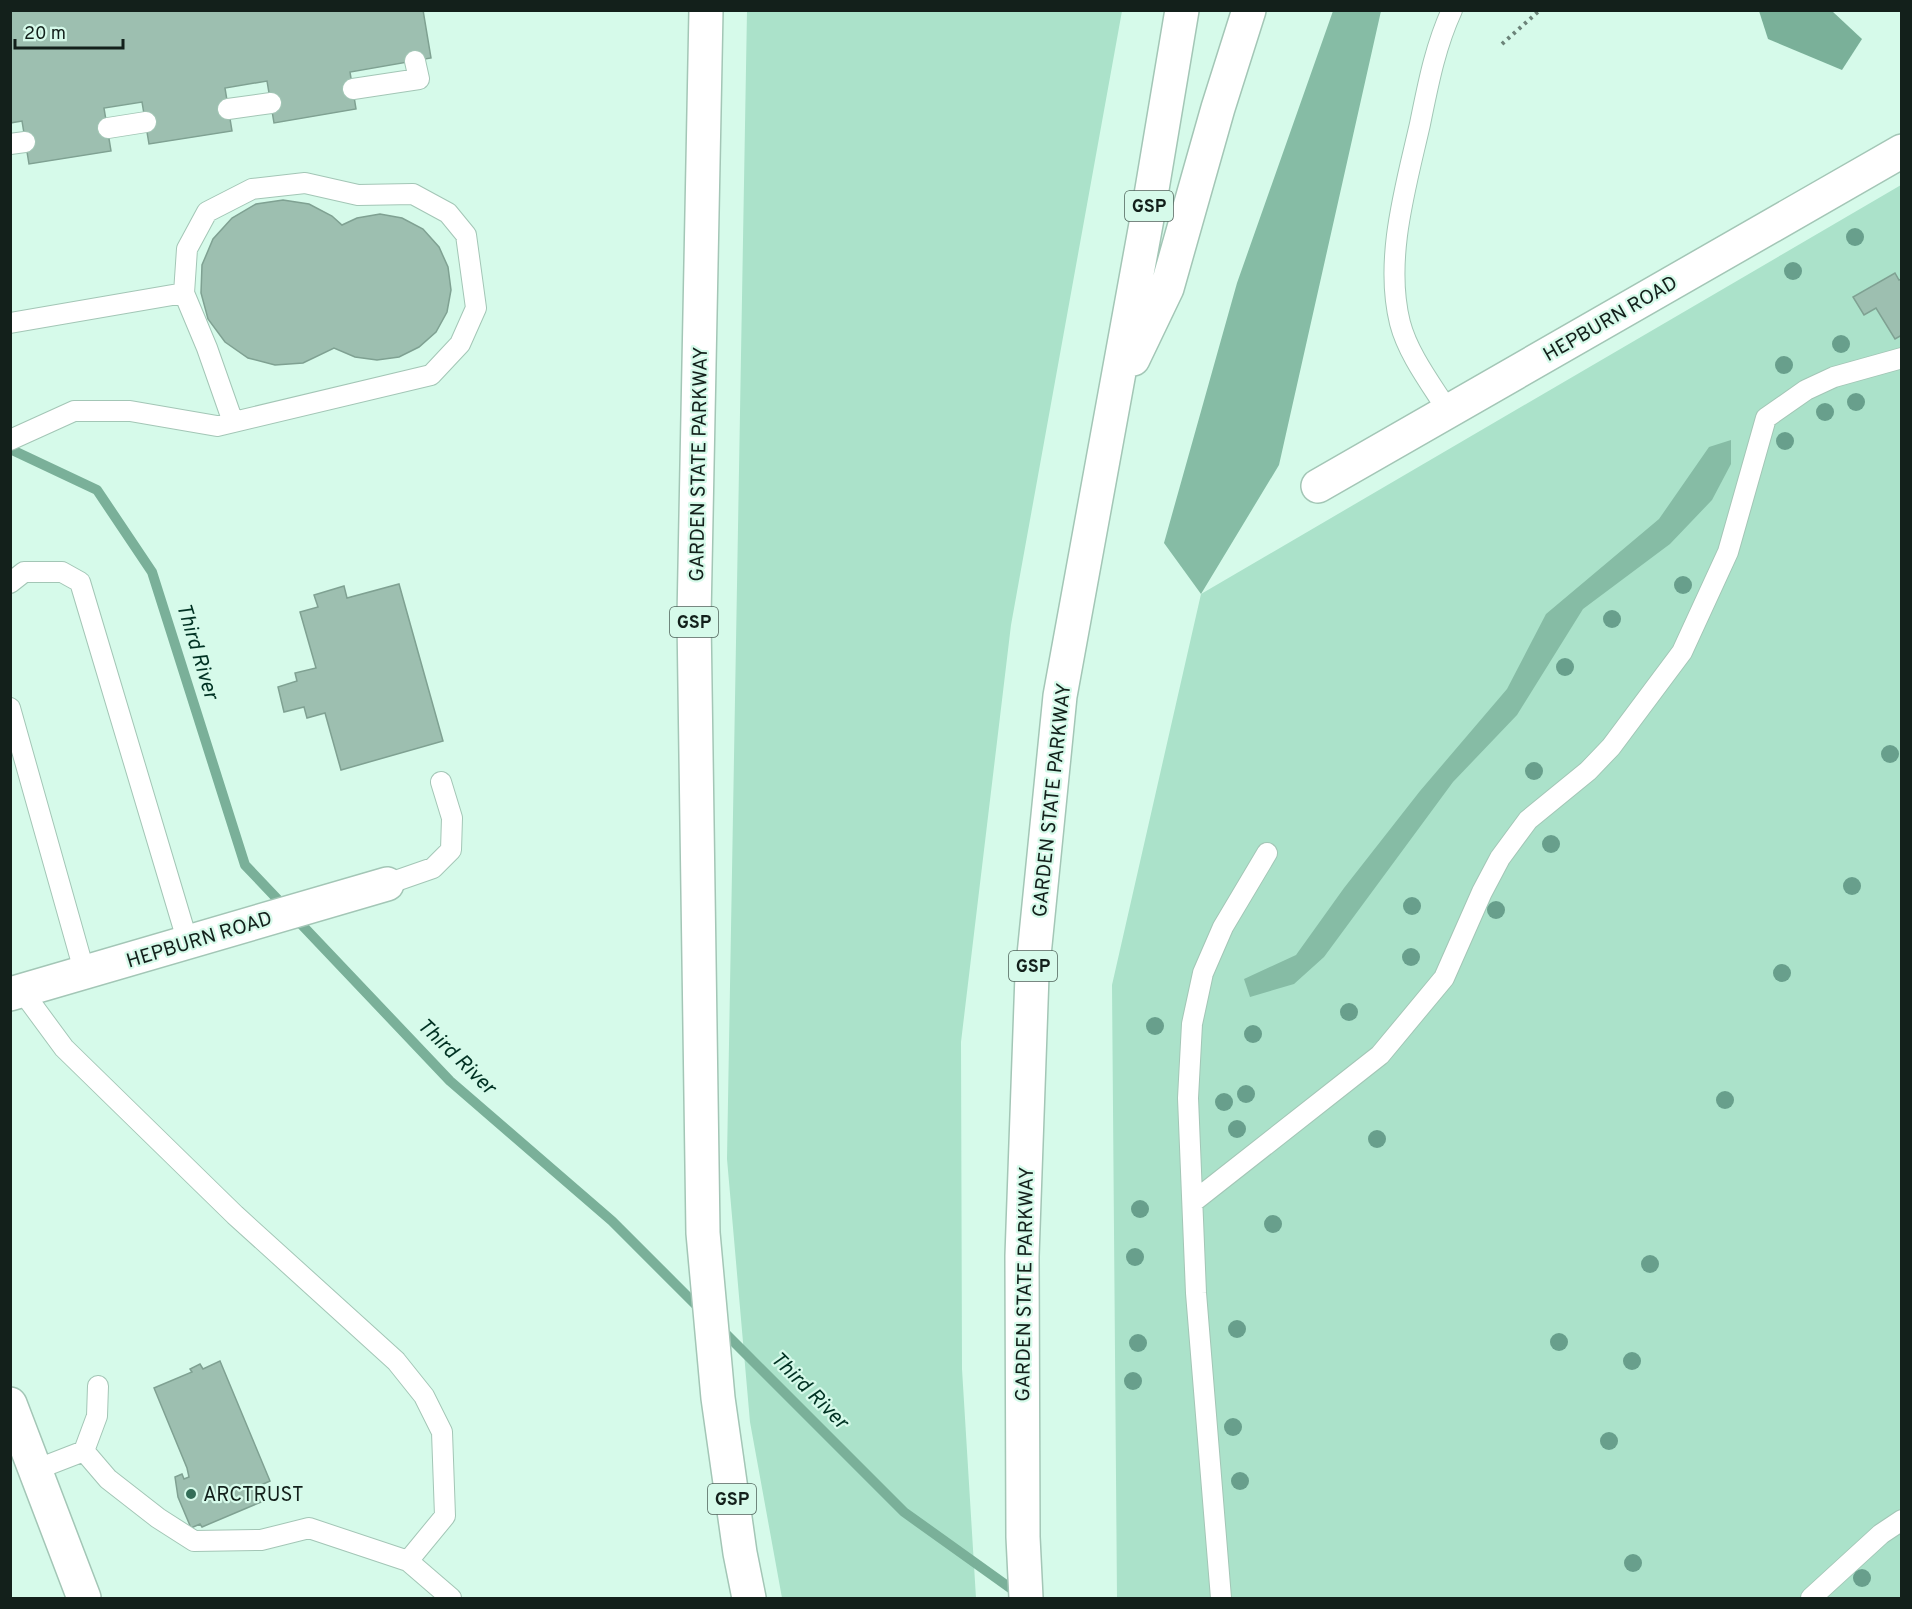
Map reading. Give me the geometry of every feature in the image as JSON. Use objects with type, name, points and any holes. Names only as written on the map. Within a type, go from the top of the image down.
[{"type":"main road","name":"GARDEN STATE PARKWAY","points":[[706,10],[694,618],[702,1233],[718,1398],[749,1599]]},
{"type":"main road","name":"GARDEN STATE PARKWAY","points":[[1026,1599],[1023,1537],[1022,1256],[1032,975],[1060,696],[1148,213],[1182,10]]},
{"type":"main road","points":[[1112,401],[1167,288],[1218,108],[1249,10]]},
{"type":"main road","name":"HEPBURN ROAD","points":[[1318,486],[1902,151]]},
{"type":"main road","name":"HEPBURN ROAD","points":[[16,993],[188,944],[303,906],[387,884]]},
{"type":"main road","points":[[10,1404],[84,1599]]},
{"type":"lane","points":[[1448,411],[1419,365],[1400,323],[1395,271],[1402,211],[1423,109],[1442,33],[1452,10]]},
{"type":"lane","points":[[353,89],[419,79],[416,60]]},
{"type":"lane","points":[[228,109],[271,103]]},
{"type":"lane","points":[[108,128],[146,122]]},
{"type":"lane","points":[[10,440],[74,411],[130,411],[217,426],[431,375],[460,344],[476,308],[466,234],[448,213],[413,194],[358,195],[305,183],[252,189],[207,212],[187,249],[184,293],[207,348],[233,422]]},
{"type":"lane","points":[[10,323],[184,293]]},
{"type":"lane","points":[[1193,1202],[1380,1054],[1444,978],[1482,892],[1500,858],[1528,820],[1588,771],[1611,747],[1682,652],[1728,552],[1766,418],[1806,390],[1834,377],[1902,358]]},
{"type":"lane","points":[[10,583],[24,572],[62,572],[80,582],[188,944]]},
{"type":"lane","points":[[10,708],[85,974]]},
{"type":"lane","points":[[387,884],[433,868],[451,850],[452,818],[441,782]]},
{"type":"lane","points":[[1221,1599],[1196,1293],[1188,1098],[1192,1024],[1203,973],[1223,927],[1267,853]]},
{"type":"lane","points":[[16,993],[64,1048],[236,1215],[396,1361],[424,1396],[442,1432],[445,1516],[408,1561]]},
{"type":"lane","points":[[35,1470],[84,1451],[97,1416],[98,1386]]},
{"type":"lane","points":[[84,1451],[108,1479],[158,1518],[194,1540],[261,1540],[309,1528],[408,1561],[451,1599]]},
{"type":"lane","points":[[1811,1599],[1873,1541],[1902,1520]]},
{"type":"path","points":[[1502,44],[1540,10]]},
{"type":"shaded area","points":[[747,11],[1122,11],[1011,625],[961,1042],[962,1369],[976,1598],[782,1598],[750,1422],[727,1159]]},
{"type":"shaded area","points":[[1333,11],[1381,11],[1279,465],[1201,594],[1164,543],[1237,283]]},
{"type":"shaded area","points":[[1759,11],[1832,11],[1862,39],[1842,70],[1768,39]]},
{"type":"shaded area","points":[[1901,185],[1901,1598],[1117,1598],[1112,985],[1201,594]]},
{"type":"shaded area","points":[[1731,440],[1731,464],[1712,500],[1670,544],[1583,609],[1517,715],[1453,782],[1324,957],[1294,984],[1250,997],[1244,979],[1296,955],[1344,888],[1420,791],[1507,689],[1546,614],[1659,519],[1709,447]]},
{"type":"building","points":[[10,10],[423,10],[431,58],[350,72],[356,109],[274,123],[267,81],[225,88],[232,131],[149,144],[142,102],[104,108],[111,151],[29,164],[22,121],[10,123]]},
{"type":"building","points":[[283,200],[309,204],[332,216],[342,225],[357,218],[380,214],[402,218],[423,229],[439,247],[448,267],[451,290],[447,312],[436,332],[419,347],[399,357],[377,360],[355,357],[334,348],[303,363],[275,365],[248,358],[225,342],[208,319],[201,293],[202,265],[213,239],[232,218],[256,204]]},
{"type":"building","points":[[1895,273],[1899,280],[1902,279],[1902,335],[1895,339],[1876,308],[1864,315],[1853,297]]},
{"type":"building","points":[[399,584],[443,741],[341,770],[325,713],[307,718],[304,707],[284,712],[278,687],[297,681],[295,673],[316,668],[300,612],[318,607],[314,595],[344,586],[347,598]]},
{"type":"building","points":[[220,1361],[270,1481],[254,1488],[261,1502],[202,1527],[200,1524],[191,1528],[178,1497],[175,1477],[182,1474],[184,1479],[189,1477],[187,1468],[154,1388],[192,1372],[190,1369],[200,1364],[203,1369]]},
{"type":"waterway","name":"Third River","points":[[10,449],[97,490],[152,572],[245,865],[450,1081],[612,1221],[701,1310]]},
{"type":"waterway","name":"Third River","points":[[721,1329],[904,1512],[1020,1595]]},
{"type":"place","name":"ARCTRUST","points":[[191,1494]]}]
